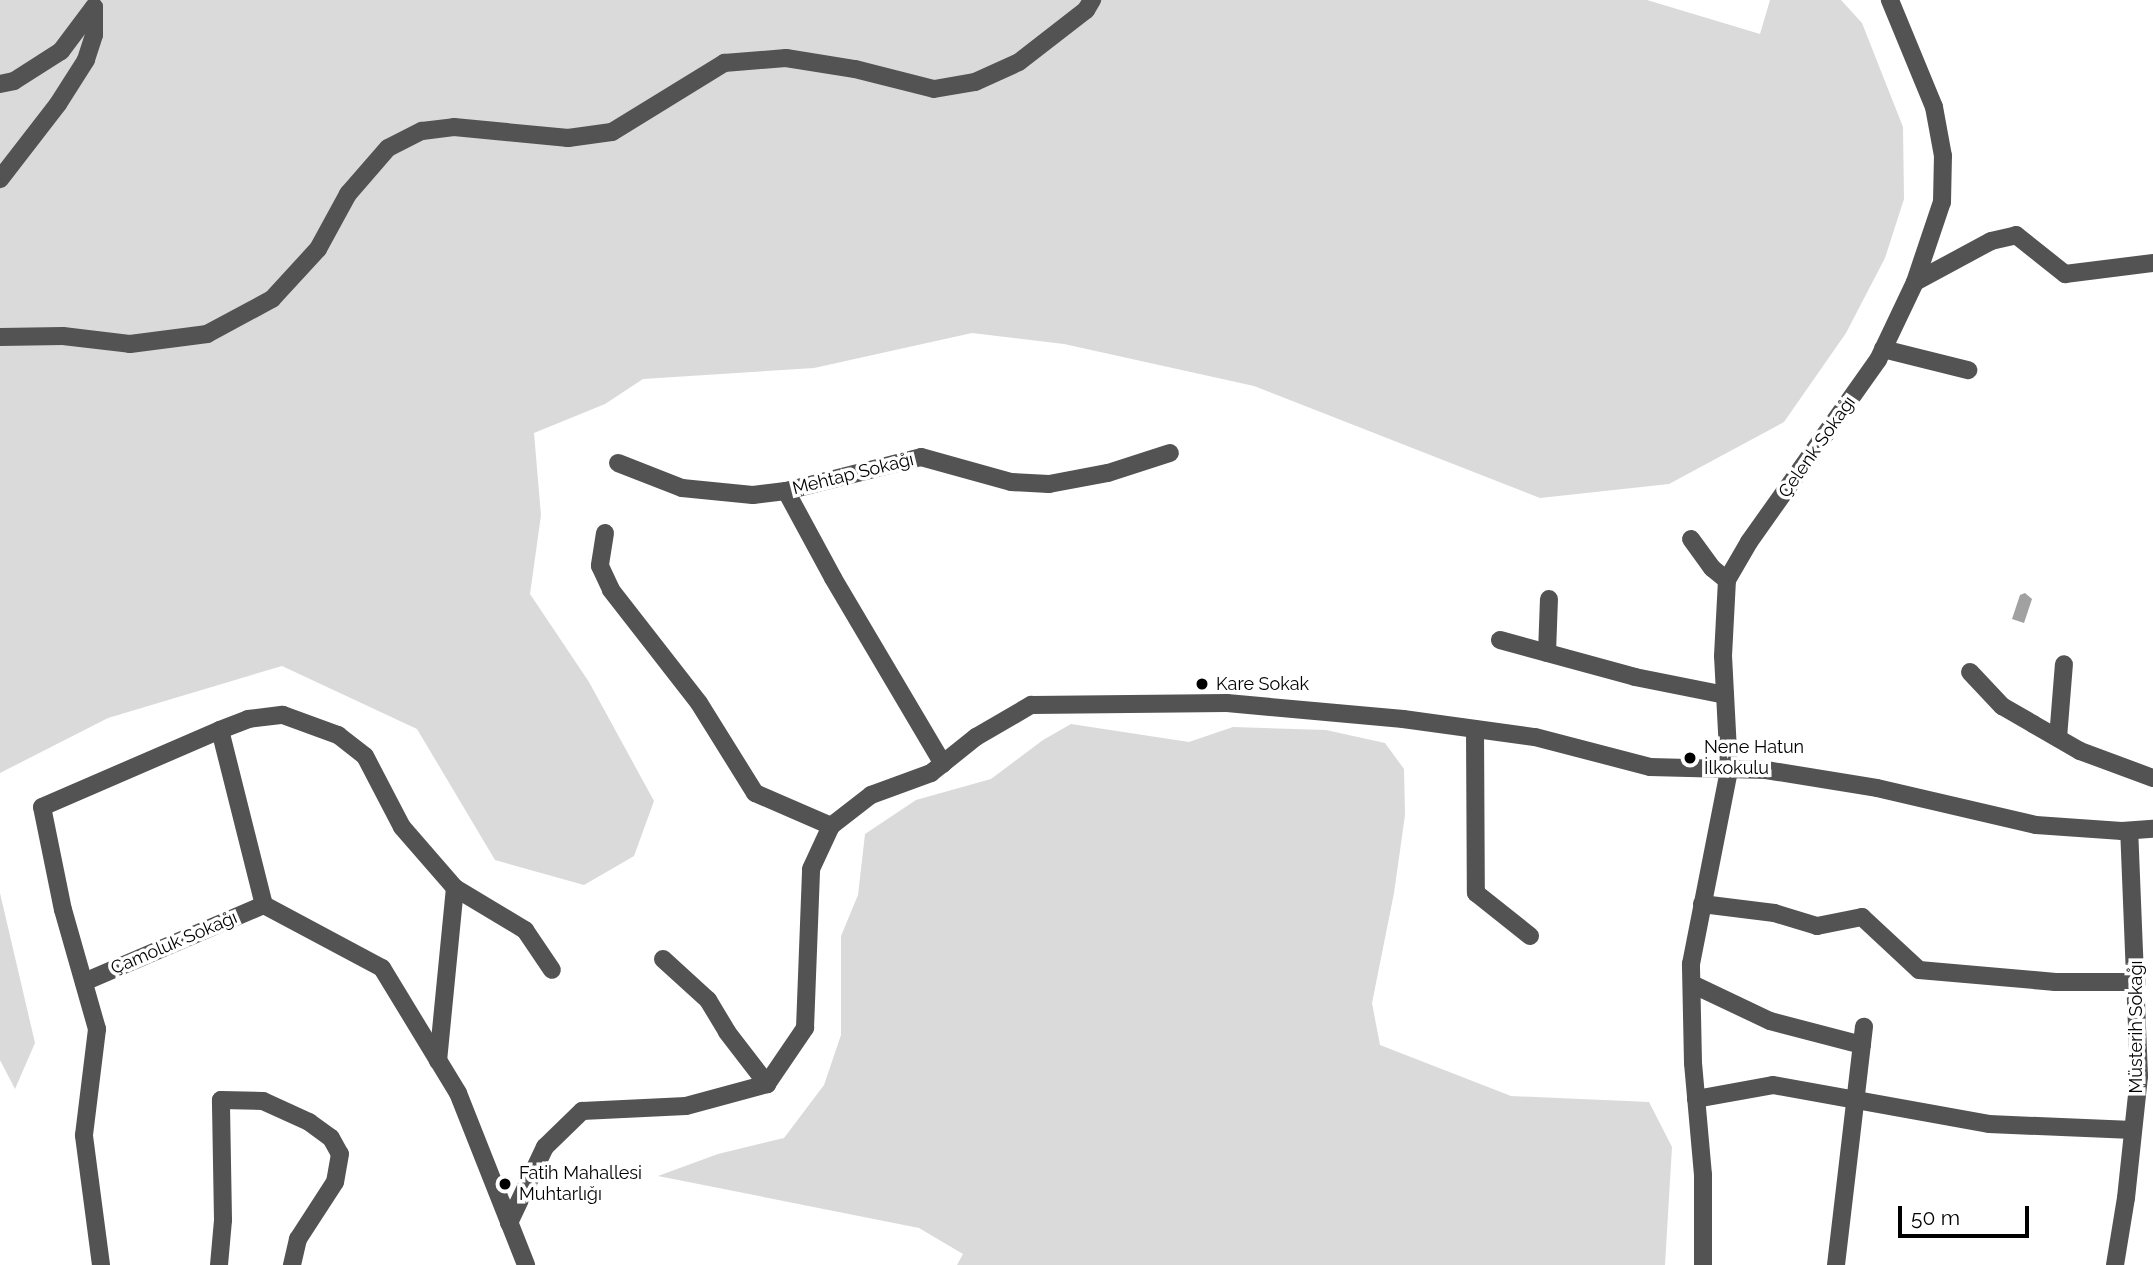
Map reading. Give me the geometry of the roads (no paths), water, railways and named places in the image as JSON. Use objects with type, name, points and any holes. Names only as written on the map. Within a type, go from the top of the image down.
[{"type":"street","points":[[0,337],[63,336],[130,344],[207,334],[272,299],[318,249],[348,194],[388,148],[422,131],[454,127],[568,138],[612,132],[724,63],[786,58],[855,69],[934,89],[975,82],[1019,62],[1086,10],[1092,0]]},
{"type":"street","name":"Çelenk Sokağı","points":[[1703,1265],[1703,1175],[1696,1099],[1691,964],[1729,770],[1723,656],[1727,580],[1749,542],[1817,450],[1883,349],[1915,282],[1942,202],[1943,156],[1934,107],[1890,0]]},
{"type":"street","points":[[0,84],[13,81],[61,51],[94,7],[94,35],[86,60],[58,104],[0,179]]},
{"type":"street","points":[[1915,282],[1991,241],[2016,235],[2065,274],[2153,263]]},
{"type":"street","points":[[1883,349],[1968,370]]},
{"type":"street","name":"Mehtap Sokağı","points":[[618,463],[682,488],[753,495],[786,491],[921,457],[1011,482],[1049,484],[1108,472],[1170,453]]},
{"type":"street","points":[[786,491],[833,578],[943,764]]},
{"type":"street","points":[[605,533],[600,566],[611,590],[699,704],[755,793],[831,826]]},
{"type":"street","points":[[1691,539],[1712,568],[1727,580]]},
{"type":"street","points":[[1547,653],[1549,598]]},
{"type":"street","points":[[1500,640],[1635,677],[1725,695]]},
{"type":"street","points":[[2058,738],[2064,664]]},
{"type":"street","points":[[1970,672],[2002,706],[2080,751],[2153,778]]},
{"type":"street","points":[[509,1223],[545,1147],[582,1111],[686,1106],[767,1084],[805,1028],[811,869],[831,826],[871,795],[932,773],[976,737],[1031,705],[1227,703],[1475,729],[1535,737],[1650,767],[1766,770],[1877,788],[2036,825],[2129,831],[2153,829]]},
{"type":"street","points":[[101,1265],[84,1135],[97,1029],[63,911],[42,807],[219,730],[248,719],[283,715],[338,735],[365,756],[402,827],[455,888],[525,930],[552,970]]},
{"type":"street","points":[[1475,729],[1476,893],[1530,936]]},
{"type":"street","points":[[219,730],[264,905],[382,968],[458,1093],[526,1265]]},
{"type":"street","name":"Müsterih Sokağı","points":[[2115,1265],[2139,1076],[2129,831]]},
{"type":"street","points":[[438,1061],[455,888]]},
{"type":"street","points":[[1702,904],[1774,914],[1817,926],[1862,917],[1919,970],[2056,982],[2137,982]]},
{"type":"street","name":"Çamoluk Sokağı","points":[[84,982],[264,905]]},
{"type":"street","points":[[663,960],[708,1000],[727,1032],[767,1084]]},
{"type":"street","points":[[1692,984],[1770,1021],[1862,1045]]},
{"type":"street","points":[[1836,1265],[1864,1027]]},
{"type":"street","points":[[1696,1099],[1773,1085],[1989,1124],[2133,1130]]},
{"type":"street","points":[[219,1265],[223,1220],[221,1100],[263,1101],[309,1122],[331,1138],[340,1154],[335,1181],[298,1239],[292,1265]]},
{"type":"place","name":"Kare Sokak","points":[[1202,684]]},
{"type":"place","name":"Nene Hatun İlkokulu","points":[[1690,758]]},
{"type":"place","name":"Fatih Mahallesi Muhtarlığı","points":[[505,1184]]}]
